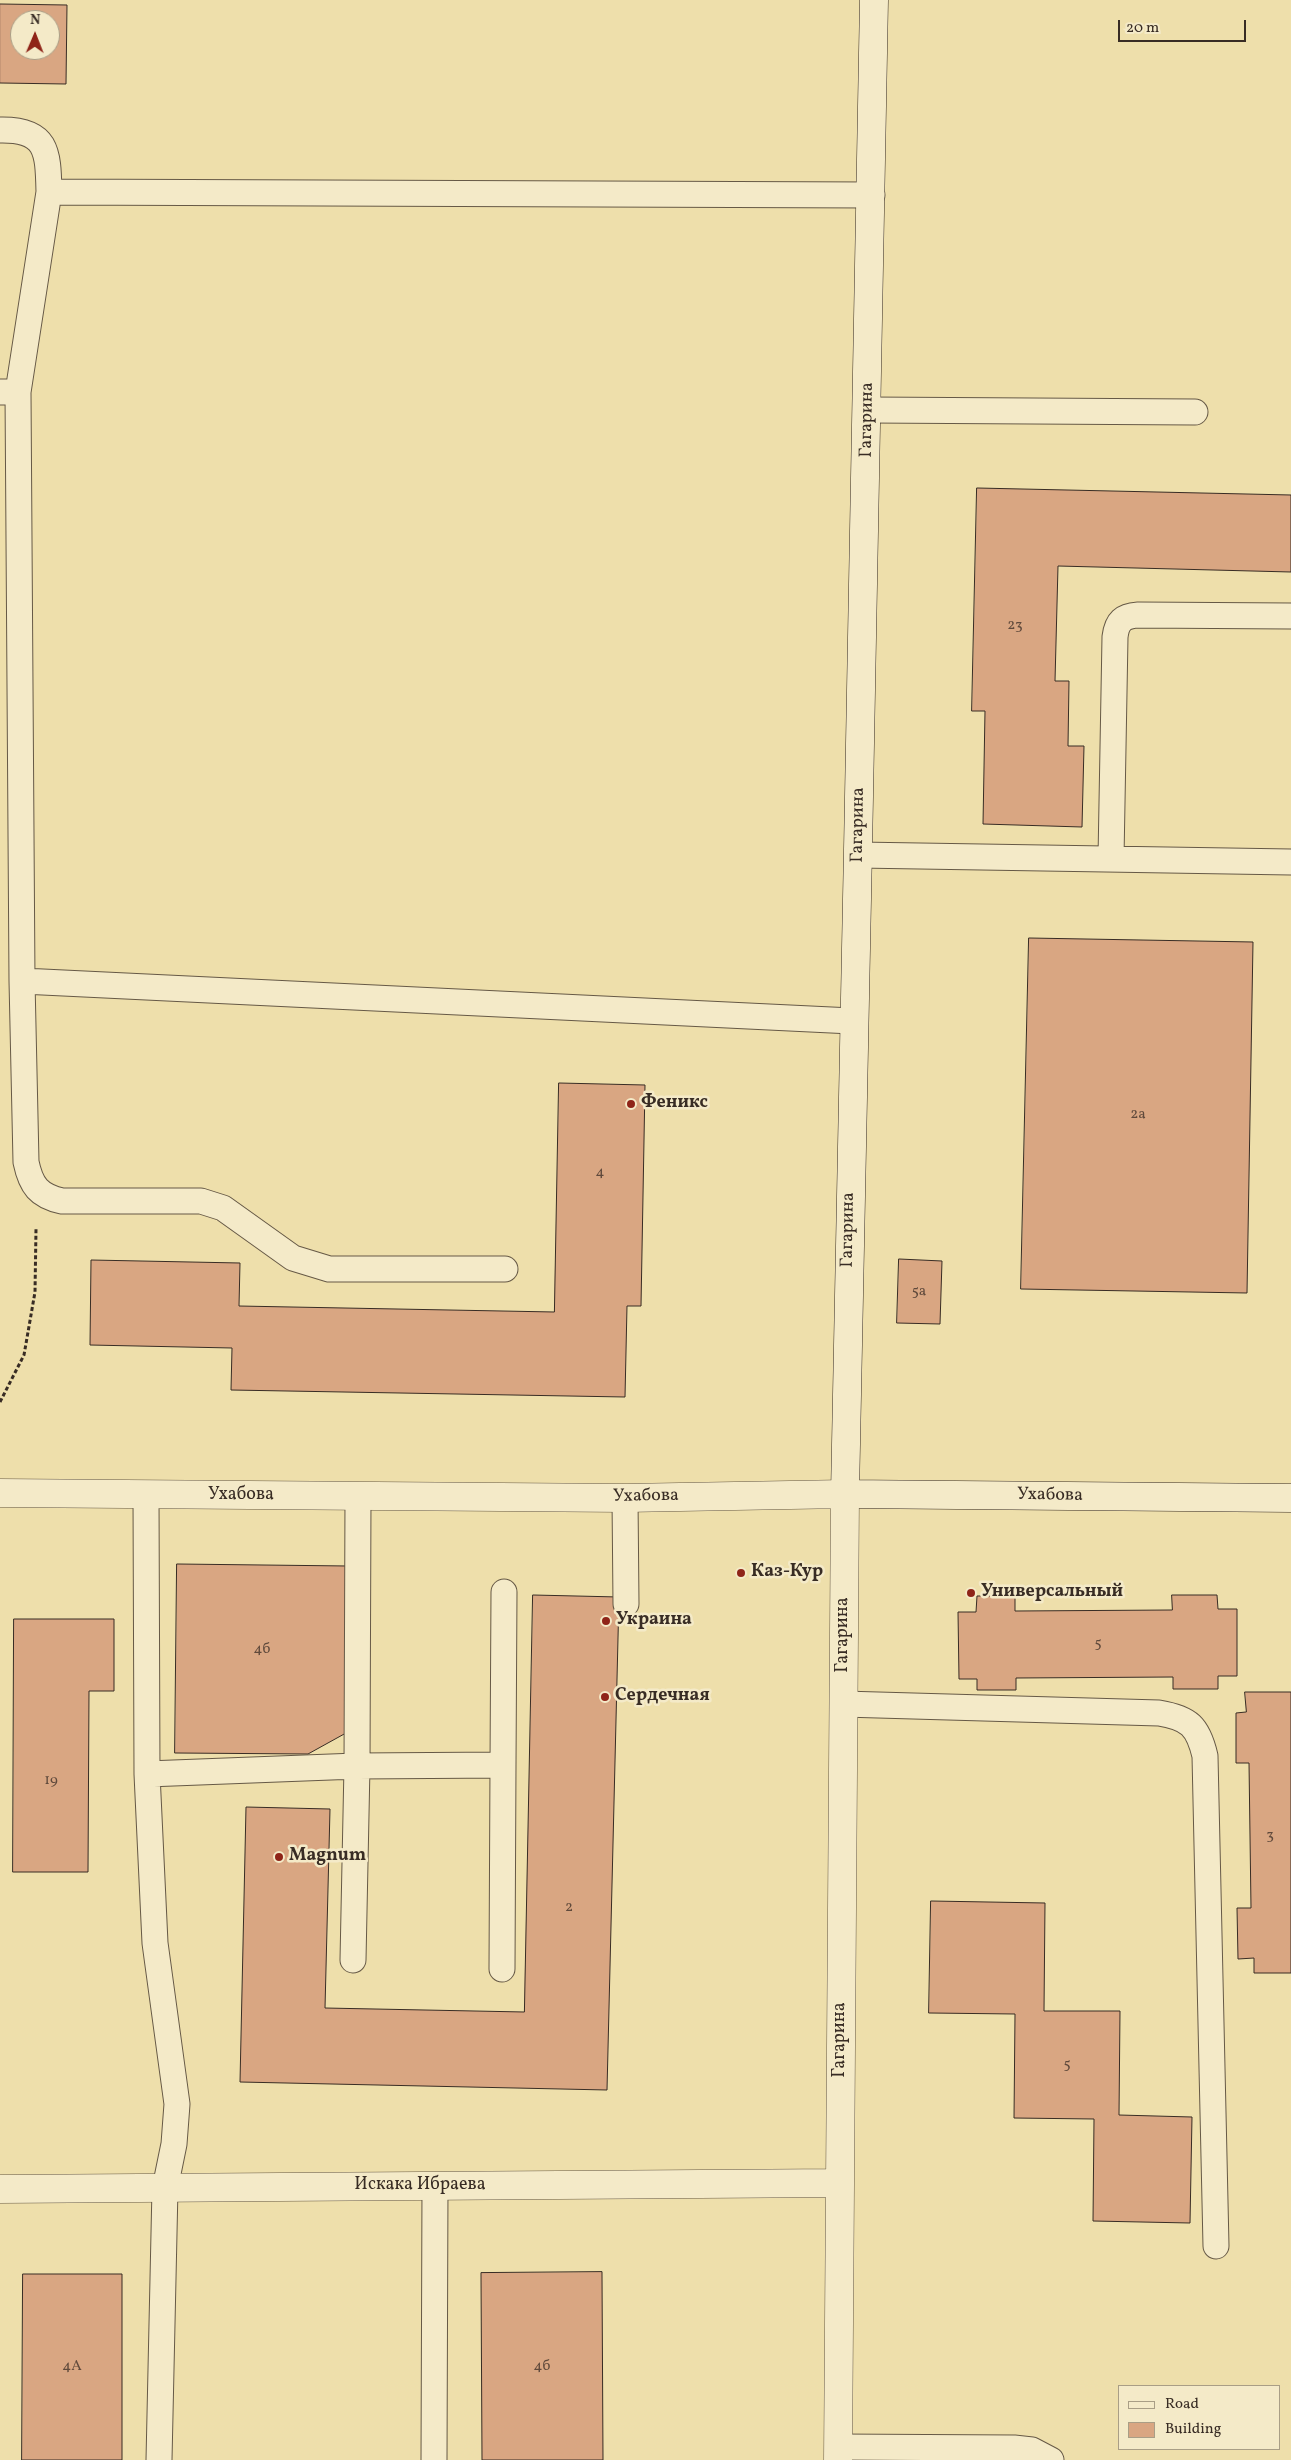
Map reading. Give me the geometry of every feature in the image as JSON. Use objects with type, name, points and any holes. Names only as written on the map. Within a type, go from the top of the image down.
[{"type":"street","name":"Гагарина","points":[[838,2454],[845,1494],[852,1021],[869,410],[874,0]]},
{"type":"street","name":"Ухабова","points":[[0,1493],[625,1498],[845,1494],[1291,1498]]},
{"type":"street","name":"Искака Ибраева","points":[[0,2189],[839,2183]]},
{"type":"lane","points":[[0,130],[14,130],[38,139],[45,148],[48,161],[49,192],[9,392],[11,846],[22,981],[26,1162],[29,1177],[37,1191],[48,1198],[62,1201],[201,1201],[223,1208],[294,1258],[330,1269],[505,1269]]},
{"type":"lane","points":[[49,192],[872,195]]},
{"type":"lane","points":[[869,410],[1195,412]]},
{"type":"lane","points":[[1111,858],[1115,637],[1116,628],[1120,620],[1128,616],[1138,615],[1291,616]]},
{"type":"lane","points":[[858,855],[1291,862]]},
{"type":"lane","points":[[22,981],[852,1021]]},
{"type":"lane","points":[[146,1495],[147,1774],[155,1942],[177,2104],[174,2144],[165,2188],[159,2460]]},
{"type":"lane","points":[[353,1960],[357,1766],[358,1496]]},
{"type":"lane","points":[[625,1498],[626,1604]]},
{"type":"lane","points":[[502,1968],[504,1592]]},
{"type":"lane","points":[[843,1704],[1159,1713],[1176,1716],[1191,1724],[1201,1737],[1205,1756],[1216,2246]]},
{"type":"lane","points":[[147,1774],[357,1766],[503,1765]]},
{"type":"lane","points":[[434,2460],[435,2186]]},
{"type":"lane","points":[[838,2454],[1014,2448],[1032,2450],[1051,2460]]},
{"type":"path","points":[[0,1402],[24,1355],[35,1292],[37,1191]]},
{"type":"building","points":[[0,4],[67,5],[66,84],[0,83]]},
{"type":"building","points":[[977,488],[1291,495],[1291,572],[1058,566],[1055,681],[1069,681],[1068,746],[1084,746],[1082,827],[983,824],[985,711],[972,711]]},
{"type":"building","points":[[1029,938],[1253,942],[1247,1293],[1021,1289]]},
{"type":"building","points":[[559,1083],[645,1085],[641,1306],[627,1306],[625,1397],[231,1390],[232,1348],[90,1345],[91,1260],[240,1263],[239,1306],[554,1312]]},
{"type":"building","points":[[899,1259],[942,1261],[940,1324],[897,1323]]},
{"type":"building","points":[[177,1564],[348,1566],[346,1733],[308,1754],[175,1753]]},
{"type":"building","points":[[533,1595],[619,1597],[607,2090],[240,2082],[246,1807],[330,1809],[325,2008],[524,2012]]},
{"type":"building","points":[[1172,1595],[1217,1595],[1218,1609],[1237,1609],[1237,1676],[1218,1676],[1218,1689],[1173,1689],[1173,1677],[1016,1678],[1016,1690],[977,1690],[977,1679],[959,1679],[958,1612],[976,1612],[977,1596],[1015,1596],[1015,1611],[1172,1610]]},
{"type":"building","points":[[14,1619],[114,1619],[114,1691],[89,1691],[88,1872],[13,1872]]},
{"type":"building","points":[[1245,1692],[1291,1692],[1291,1973],[1254,1973],[1254,1958],[1238,1959],[1237,1908],[1251,1908],[1249,1763],[1236,1763],[1236,1713],[1246,1712]]},
{"type":"building","points":[[931,1901],[1045,1903],[1044,2011],[1120,2011],[1119,2115],[1192,2117],[1190,2223],[1093,2221],[1094,2119],[1014,2118],[1015,2014],[929,2013]]},
{"type":"building","points":[[602,2272],[603,2460],[482,2460],[481,2273]]},
{"type":"building","points":[[23,2274],[122,2274],[122,2460],[22,2460]]},
{"type":"place","name":"Феникс","points":[[631,1104]]},
{"type":"place","name":"Каз-Кур","points":[[741,1573]]},
{"type":"place","name":"Универсальный","points":[[971,1593]]},
{"type":"place","name":"Украина","points":[[606,1621]]},
{"type":"place","name":"Сердечная","points":[[605,1697]]},
{"type":"place","name":"Magnum","points":[[279,1857]]}]
